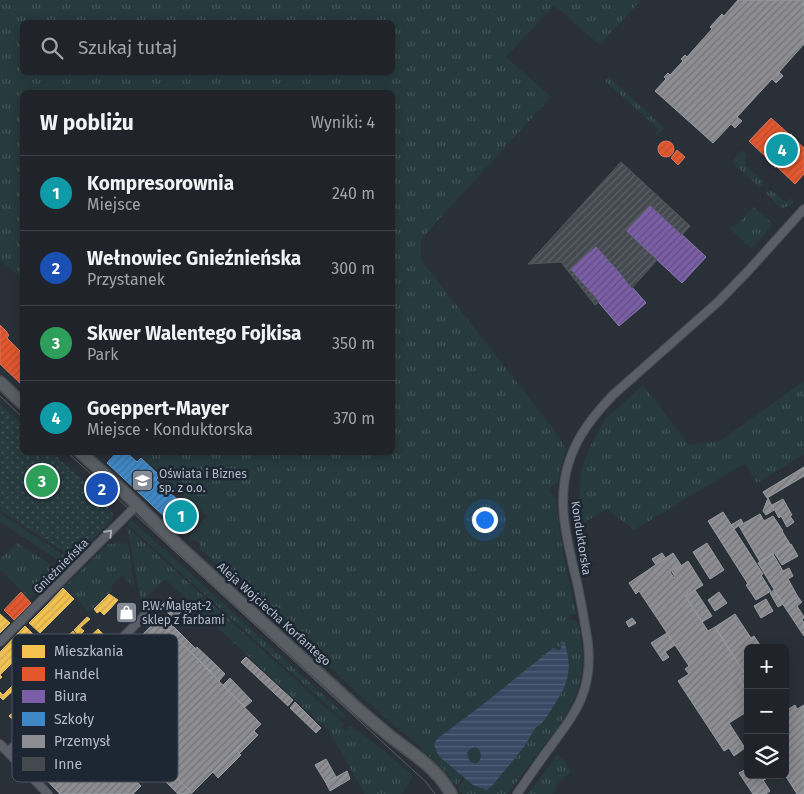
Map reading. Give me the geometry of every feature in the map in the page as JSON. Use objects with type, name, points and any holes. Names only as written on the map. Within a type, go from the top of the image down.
[{"type":"main road","points":[[0,382],[20,400]]},
{"type":"main road","name":"Aleja Wojciecha Korfantego","points":[[83,455],[168,536],[360,711],[426,763],[438,775],[451,794]]},
{"type":"street","name":"Konduktorska","points":[[516,794],[576,710],[583,696],[589,674],[588,644],[563,511],[563,494],[567,468],[580,436],[612,395],[719,301],[804,209]]},
{"type":"street","name":"Gnieźnieńska","points":[[0,642],[137,505]]},
{"type":"street","points":[[126,634],[146,614]]},
{"type":"street","points":[[0,744],[12,756]]},
{"type":"street","points":[[8,752],[12,748]]},
{"type":"street","points":[[37,782],[48,794]]},
{"type":"green space","points":[[0,0],[641,0],[600,45],[554,5],[506,57],[551,97],[421,239],[421,260],[555,431],[566,449],[557,483],[551,486],[550,493],[556,498],[561,542],[576,613],[574,615],[570,614],[568,618],[578,622],[582,651],[581,673],[578,690],[564,718],[507,794],[462,794],[458,788],[465,778],[473,785],[486,790],[492,786],[524,747],[536,727],[545,720],[559,699],[569,673],[568,654],[562,641],[561,649],[553,648],[437,739],[435,748],[444,760],[463,776],[457,786],[440,766],[421,749],[422,747],[393,725],[199,548],[200,544],[196,540],[192,541],[188,538],[208,516],[201,511],[197,515],[180,500],[184,495],[141,455],[395,455],[395,90],[20,90],[20,277],[0,259]]},
{"type":"green space","points":[[609,77],[664,128],[658,134],[654,135],[659,129],[605,81]]},
{"type":"green space","points":[[742,150],[747,155],[745,159],[746,166],[763,181],[763,185],[759,187],[732,162]]},
{"type":"green space","points":[[771,190],[784,201],[788,201],[791,198],[794,201],[789,206],[780,207],[767,194],[766,192]]},
{"type":"green space","points":[[754,207],[772,223],[752,249],[729,228],[738,224]]},
{"type":"green space","points":[[804,381],[804,454],[757,483],[745,463],[634,530],[607,509],[581,524],[579,495],[582,467],[592,442],[606,419],[643,385],[689,445],[720,441]]},
{"type":"green space","points":[[0,404],[20,422],[20,455],[55,455],[104,501],[114,515],[74,558],[0,510]]},
{"type":"green space","points":[[0,513],[66,557],[66,565],[0,522]]},
{"type":"green space","points":[[132,520],[346,716],[344,718],[340,717],[141,537],[128,524]]},
{"type":"green space","points":[[126,526],[343,723],[342,728],[347,730],[349,726],[352,727],[413,776],[402,794],[365,794],[329,731],[165,579],[141,602]]},
{"type":"green space","points":[[17,543],[61,571],[31,600],[0,570],[0,559]]},
{"type":"green space","points":[[128,543],[134,587],[122,575],[110,588],[112,590],[89,612],[64,587],[108,544]]},
{"type":"green space","points":[[206,559],[396,734],[374,717],[225,581]]},
{"type":"green space","points":[[474,747],[482,755],[474,763],[466,755]]},
{"type":"green space","points":[[557,755],[565,762],[571,772],[560,781],[553,794],[528,794]]},
{"type":"water","points":[[562,641],[567,653],[569,671],[560,696],[544,721],[536,727],[524,747],[492,786],[486,790],[473,785],[441,758],[434,744],[437,739],[553,648],[561,649]],"holes":[[[475,747],[479,749],[481,754],[479,761],[477,763],[471,762],[467,753]]]},
{"type":"building: Mieszkania","points":[[63,588],[74,599],[57,616],[47,605]]},
{"type":"building: Mieszkania","points":[[109,594],[118,600],[110,609],[102,601]]},
{"type":"building: Mieszkania","points":[[102,601],[110,609],[107,612],[99,604]]},
{"type":"building: Mieszkania","points":[[99,604],[107,612],[104,615],[100,611],[97,613],[94,609]]},
{"type":"building: Mieszkania","points":[[47,605],[57,616],[40,633],[29,623]]},
{"type":"building: Mieszkania","points":[[0,614],[10,623],[0,633]]},
{"type":"building: Mieszkania","points":[[87,617],[90,619],[80,628],[78,626]]},
{"type":"building: Mieszkania","points":[[25,626],[33,634],[17,634]]},
{"type":"building: Mieszkania","points":[[78,626],[84,631],[81,634],[77,634],[74,630]]},
{"type":"building: Mieszkania","points":[[98,629],[103,634],[93,634]]},
{"type":"building: Mieszkania","points":[[12,640],[11,662],[1,651]]},
{"type":"building: Mieszkania","points":[[0,651],[12,663],[0,675]]},
{"type":"building: Mieszkania","points":[[12,686],[12,692],[3,700],[0,697],[0,692],[3,695]]},
{"type":"building: Handel","points":[[771,118],[804,148],[804,174],[795,184],[769,159],[767,160],[749,141]]},
{"type":"building: Handel","points":[[666,141],[674,149],[666,157],[658,149]]},
{"type":"building: Handel","points":[[677,150],[685,157],[678,165],[671,158]]},
{"type":"building: Handel","points":[[0,325],[9,335],[7,338],[20,351],[20,383],[0,364]]},
{"type":"building: Handel","points":[[180,500],[197,515],[182,532],[165,517]]},
{"type":"building: Handel","points":[[21,592],[31,603],[14,620],[4,610]]},
{"type":"building: Handel","points":[[125,605],[135,614],[125,623],[116,613]]},
{"type":"building: Biura","points":[[650,205],[706,257],[682,283],[626,231]]},
{"type":"building: Biura","points":[[596,246],[646,303],[619,326],[570,269]]},
{"type":"building: Szkoły","points":[[114,455],[129,455],[137,462],[141,458],[160,476],[156,480],[179,501],[165,517],[107,463]]},
{"type":"building: Przemysł","points":[[738,0],[804,0],[804,44],[779,72],[783,76],[776,83],[772,79],[737,117],[742,121],[735,128],[731,124],[713,143],[655,91],[666,79],[664,77],[668,73],[670,75],[683,61],[681,59],[685,55],[687,57],[712,29],[710,27],[722,14],[724,16]]},
{"type":"building: Przemysł","points":[[804,467],[804,476],[767,498],[763,492]]},
{"type":"building: Przemysł","points":[[768,498],[774,510],[766,515],[763,511]]},
{"type":"building: Przemysł","points":[[783,499],[794,522],[787,527],[781,516],[779,518],[772,505]]},
{"type":"building: Przemysł","points":[[723,512],[763,574],[761,575],[771,591],[756,600],[708,521]]},
{"type":"building: Przemysł","points":[[760,514],[764,521],[773,516],[790,544],[760,562],[739,526]]},
{"type":"building: Przemysł","points":[[741,519],[743,523],[734,529],[731,525]]},
{"type":"building: Przemysł","points":[[707,543],[724,570],[710,579],[693,552]]},
{"type":"building: Przemysł","points":[[791,544],[798,556],[782,565],[775,554]]},
{"type":"building: Przemysł","points":[[662,553],[666,559],[656,565],[652,559]]},
{"type":"building: Przemysł","points":[[673,553],[681,565],[670,572],[674,578],[672,572],[688,561],[703,585],[685,596],[708,631],[715,627],[744,672],[739,679],[744,686],[744,714],[729,723],[744,749],[734,756],[729,748],[724,751],[678,681],[689,674],[685,669],[689,666],[639,591],[636,594],[629,583]]},
{"type":"building: Przemysł","points":[[773,554],[783,571],[789,568],[793,576],[788,579],[798,597],[784,606],[758,563]]},
{"type":"building: Przemysł","points":[[695,590],[712,616],[702,622],[686,596]]},
{"type":"building: Przemysł","points":[[774,590],[783,604],[778,607],[770,593]]},
{"type":"building: Przemysł","points":[[719,592],[727,603],[715,611],[708,600]]},
{"type":"building: Przemysł","points":[[170,597],[183,610],[174,619],[161,606]]},
{"type":"building: Przemysł","points":[[798,597],[802,602],[797,606],[804,617],[802,620],[804,622],[804,636],[784,606]]},
{"type":"building: Przemysł","points":[[766,599],[773,611],[761,618],[754,606]]},
{"type":"building: Przemysł","points":[[735,614],[751,638],[754,636],[759,644],[744,644],[744,672],[715,627]]},
{"type":"building: Przemysł","points":[[632,618],[636,623],[629,627],[626,622]]},
{"type":"building: Przemysł","points":[[158,619],[173,634],[143,634]]},
{"type":"building: Przemysł","points":[[168,621],[179,632],[172,634],[164,625]]},
{"type":"building: Przemysł","points":[[179,632],[195,648],[191,652],[178,640],[176,634]]},
{"type":"building: Przemysł","points":[[667,633],[675,645],[665,652],[669,657],[663,661],[651,643]]},
{"type":"building: Przemysł","points":[[178,639],[261,724],[192,793],[178,779]]},
{"type":"building: Przemysł","points":[[197,647],[216,665],[210,671],[191,652]]},
{"type":"building: Przemysł","points":[[246,657],[293,700],[288,706],[241,662]]},
{"type":"building: Przemysł","points":[[216,665],[225,674],[219,681],[210,671]]},
{"type":"building: Przemysł","points":[[744,675],[744,686],[739,679]]},
{"type":"building: Przemysł","points":[[230,678],[252,701],[245,707],[223,685]]},
{"type":"building: Przemysł","points":[[295,702],[321,728],[316,733],[290,708]]},
{"type":"building: Przemysł","points":[[795,705],[797,709],[804,705],[804,794],[797,794],[788,779],[789,709]]},
{"type":"building: Przemysł","points":[[254,731],[258,735],[240,753],[236,750]]},
{"type":"building: Przemysł","points":[[236,750],[241,755],[218,778],[213,772]]},
{"type":"building: Przemysł","points":[[326,759],[336,777],[326,783],[315,765]]},
{"type":"building: Przemysł","points":[[744,770],[744,779],[766,779],[763,780],[770,791],[766,794],[753,794],[739,773]]},
{"type":"building: Przemysł","points":[[347,771],[350,779],[330,791],[326,783]]},
{"type":"building: Przemysł","points":[[178,779],[192,793],[178,794],[166,782],[178,782]]},
{"type":"building: Przemysł","points":[[48,782],[137,782],[141,786],[133,794],[60,794]]},
{"type":"building: Inne","points":[[621,162],[690,226],[682,235],[650,205],[626,231],[647,251],[619,272],[596,246],[570,269],[599,302],[595,305],[561,262],[528,264]]},
{"type":"building: Inne","points":[[647,251],[657,260],[632,288],[619,272]]},
{"type":"tram line","points":[[0,396],[20,415]]},
{"type":"tram line","points":[[70,455],[426,782],[435,794]]},
{"type":"place","name":"Goeppert-Mayer","points":[[782,150]]},
{"type":"place","name":"Skwer Walentego Fojkisa","points":[[42,481]]},
{"type":"place","name":"Oświata i Biznes sp. z o.o.","points":[[143,481]]},
{"type":"place","name":"Wełnowiec Gnieźnieńska","points":[[102,489]]},
{"type":"place","name":"Kompresorownia","points":[[181,516]]},
{"type":"place","name":"P.W. Malgat-2 sklep z farbami","points":[[126,613]]}]
